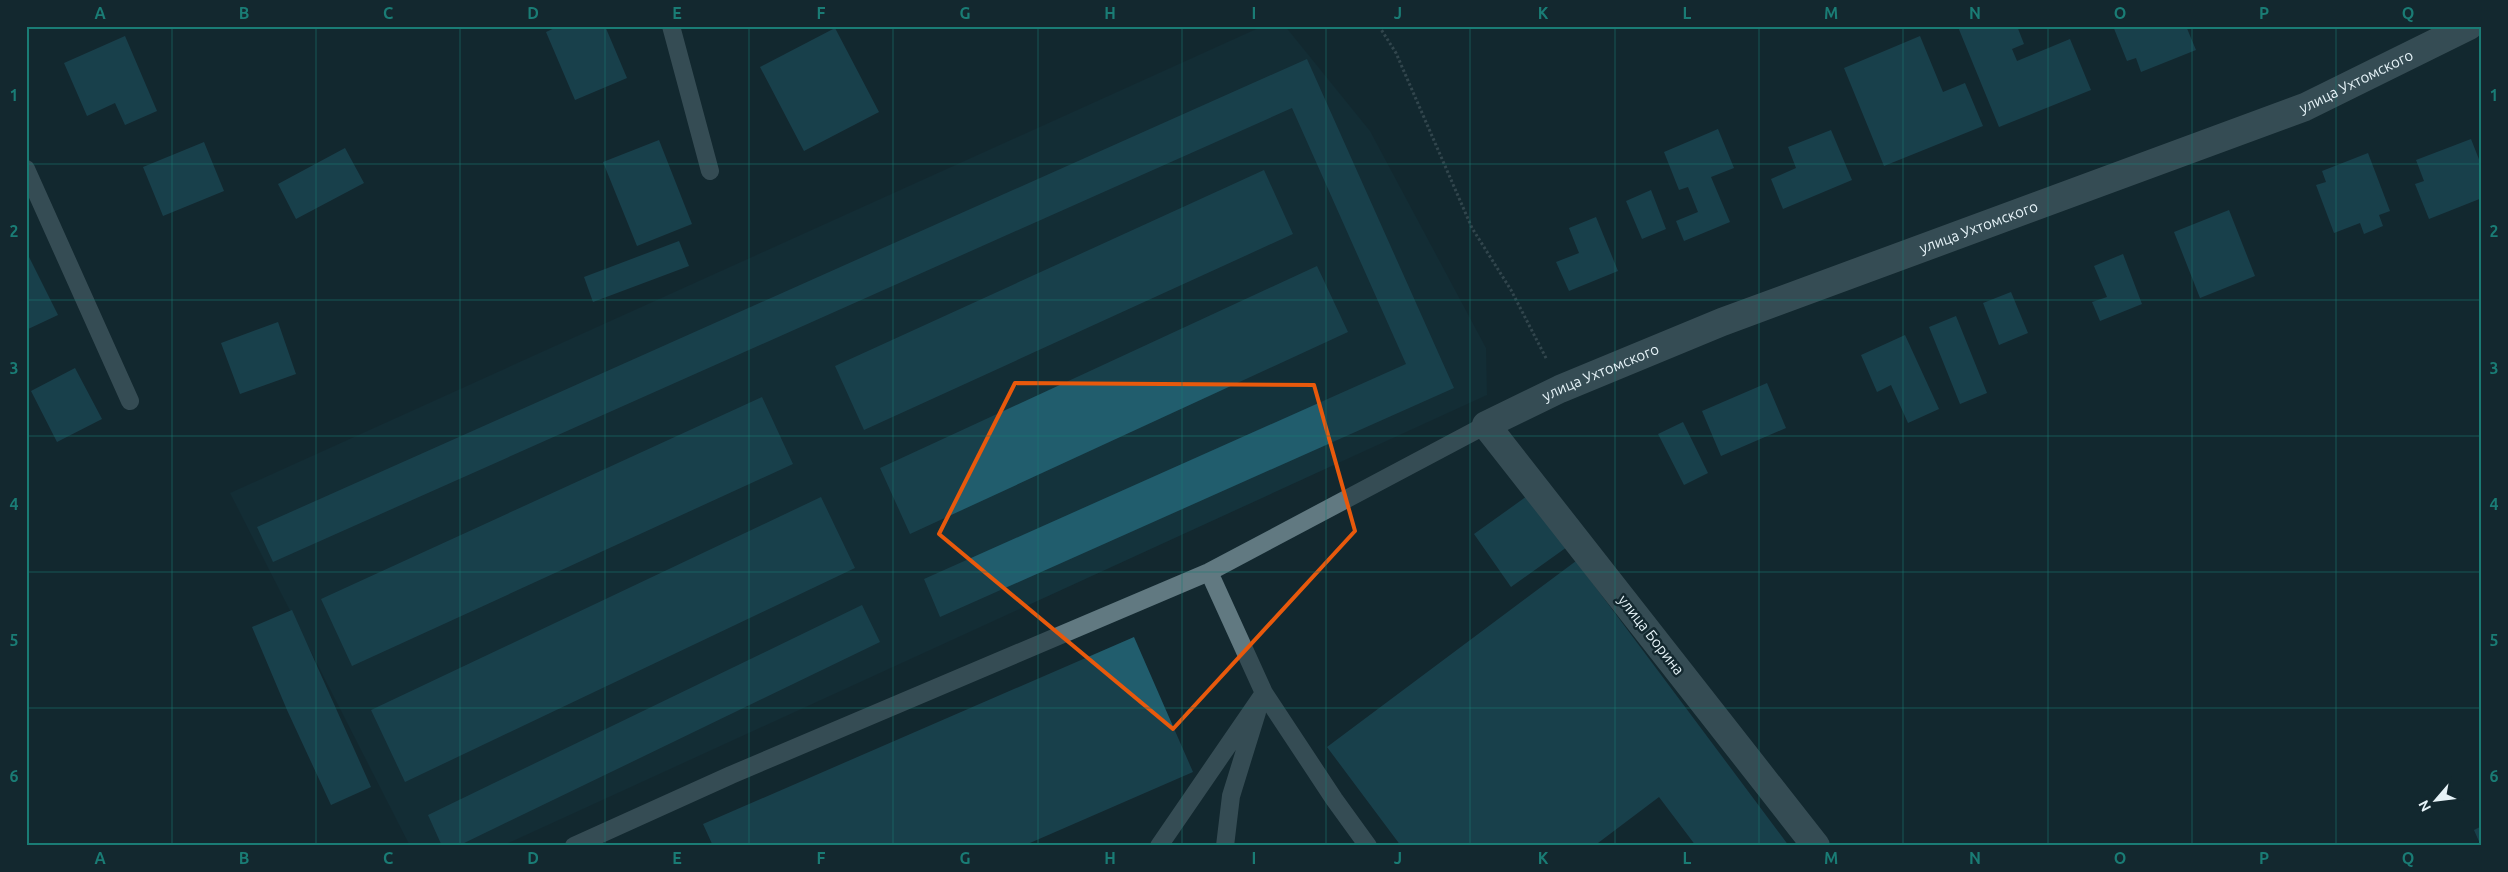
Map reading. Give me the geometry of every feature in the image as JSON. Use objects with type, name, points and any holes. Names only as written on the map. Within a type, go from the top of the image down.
[{"type":"street","name":"улица Ухтомского","points":[[1486,425],[1560,389],[1722,322],[2306,106],[2469,26]]},
{"type":"street","name":"улица Борина","points":[[1486,425],[1816,846]]},
{"type":"lane","points":[[671,26],[710,171]]},
{"type":"lane","points":[[26,169],[130,401]]},
{"type":"lane","points":[[574,846],[731,774],[1209,572],[1486,425]]},
{"type":"lane","points":[[1209,572],[1264,693],[1334,799],[1368,846]]},
{"type":"lane","points":[[1159,846],[1264,693]]},
{"type":"lane","points":[[1225,846],[1231,796],[1264,693]]},
{"type":"path","points":[[1379,26],[1396,53],[1472,228],[1511,290],[1541,347],[1560,389]]},
{"type":"highlighted area","points":[[1015,383],[1314,385],[1355,531],[1173,729],[939,534]]},
{"type":"shaded area","points":[[1263,26],[1285,26],[1370,131],[1486,348],[1487,395],[502,846],[410,846],[230,493]]},
{"type":"building","points":[[559,26],[605,26],[627,78],[575,100],[546,32]]},
{"type":"building","points":[[2017,26],[2024,44],[2012,49],[2017,61],[2070,39],[2091,90],[1999,127],[1958,27]]},
{"type":"building","points":[[2113,26],[2186,26],[2196,50],[2141,72],[2136,58],[2127,61]]},
{"type":"building","points":[[835,28],[879,112],[804,151],[760,67]]},
{"type":"building","points":[[125,36],[157,111],[125,125],[115,103],[87,116],[64,63]]},
{"type":"building","points":[[1920,36],[1943,92],[1965,83],[1983,126],[1884,166],[1844,68]]},
{"type":"building","points":[[1307,59],[1454,388],[940,617],[924,579],[1406,364],[1292,108],[273,562],[257,527]]},
{"type":"building","points":[[1718,129],[1734,168],[1711,177],[1730,222],[1684,241],[1676,221],[1698,212],[1688,187],[1679,190],[1664,152]]},
{"type":"building","points":[[1831,130],[1852,180],[1783,209],[1771,179],[1796,168],[1788,147]]},
{"type":"building","points":[[2471,139],[2482,167],[2482,198],[2429,219],[2415,184],[2424,181],[2416,160]]},
{"type":"building","points":[[659,140],[692,224],[637,246],[603,162]]},
{"type":"building","points":[[204,142],[224,191],[163,216],[143,167]]},
{"type":"building","points":[[345,148],[364,183],[296,219],[278,184]]},
{"type":"building","points":[[2368,153],[2390,211],[2379,215],[2383,226],[2364,234],[2360,223],[2334,233],[2316,185],[2326,182],[2322,171]]},
{"type":"building","points":[[1264,170],[1293,234],[864,430],[835,366]]},
{"type":"building","points":[[1651,190],[1666,229],[1642,239],[1626,201]]},
{"type":"building","points":[[2229,210],[2255,276],[2200,298],[2174,232]]},
{"type":"building","points":[[1596,217],[1618,271],[1569,291],[1556,262],[1579,253],[1569,228]]},
{"type":"building","points":[[679,241],[689,266],[593,302],[584,277]]},
{"type":"building","points":[[26,251],[58,315],[26,330]]},
{"type":"building","points":[[2123,254],[2142,304],[2100,321],[2092,302],[2107,297],[2094,266]]},
{"type":"building","points":[[1317,266],[1348,332],[910,534],[880,468]]},
{"type":"building","points":[[2011,292],[2028,333],[1999,345],[1983,303]]},
{"type":"building","points":[[1956,316],[1987,393],[1960,404],[1929,327]]},
{"type":"building","points":[[278,322],[296,374],[240,394],[221,343]]},
{"type":"building","points":[[1905,335],[1939,409],[1908,423],[1891,385],[1877,392],[1861,355]]},
{"type":"building","points":[[75,368],[102,419],[57,442],[31,391]]},
{"type":"building","points":[[1767,383],[1786,428],[1721,456],[1702,411]]},
{"type":"building","points":[[762,397],[793,464],[352,666],[321,599]]},
{"type":"building","points":[[1683,422],[1708,473],[1684,485],[1658,434]]},
{"type":"building","points":[[1530,494],[1567,547],[1511,587],[1474,534]]},
{"type":"building","points":[[821,497],[855,568],[405,782],[371,710]]},
{"type":"building","points":[[1576,561],[1789,846],[1696,846],[1659,797],[1594,846],[1401,846],[1327,747]]},
{"type":"building","points":[[862,605],[880,642],[458,846],[442,846],[428,815]]},
{"type":"building","points":[[292,610],[371,787],[331,805],[287,710],[252,627]]},
{"type":"building","points":[[1134,637],[1193,772],[1023,846],[713,846],[703,824]]},
{"type":"building","points":[[2482,826],[2482,846],[2481,846],[2474,830]]}]
